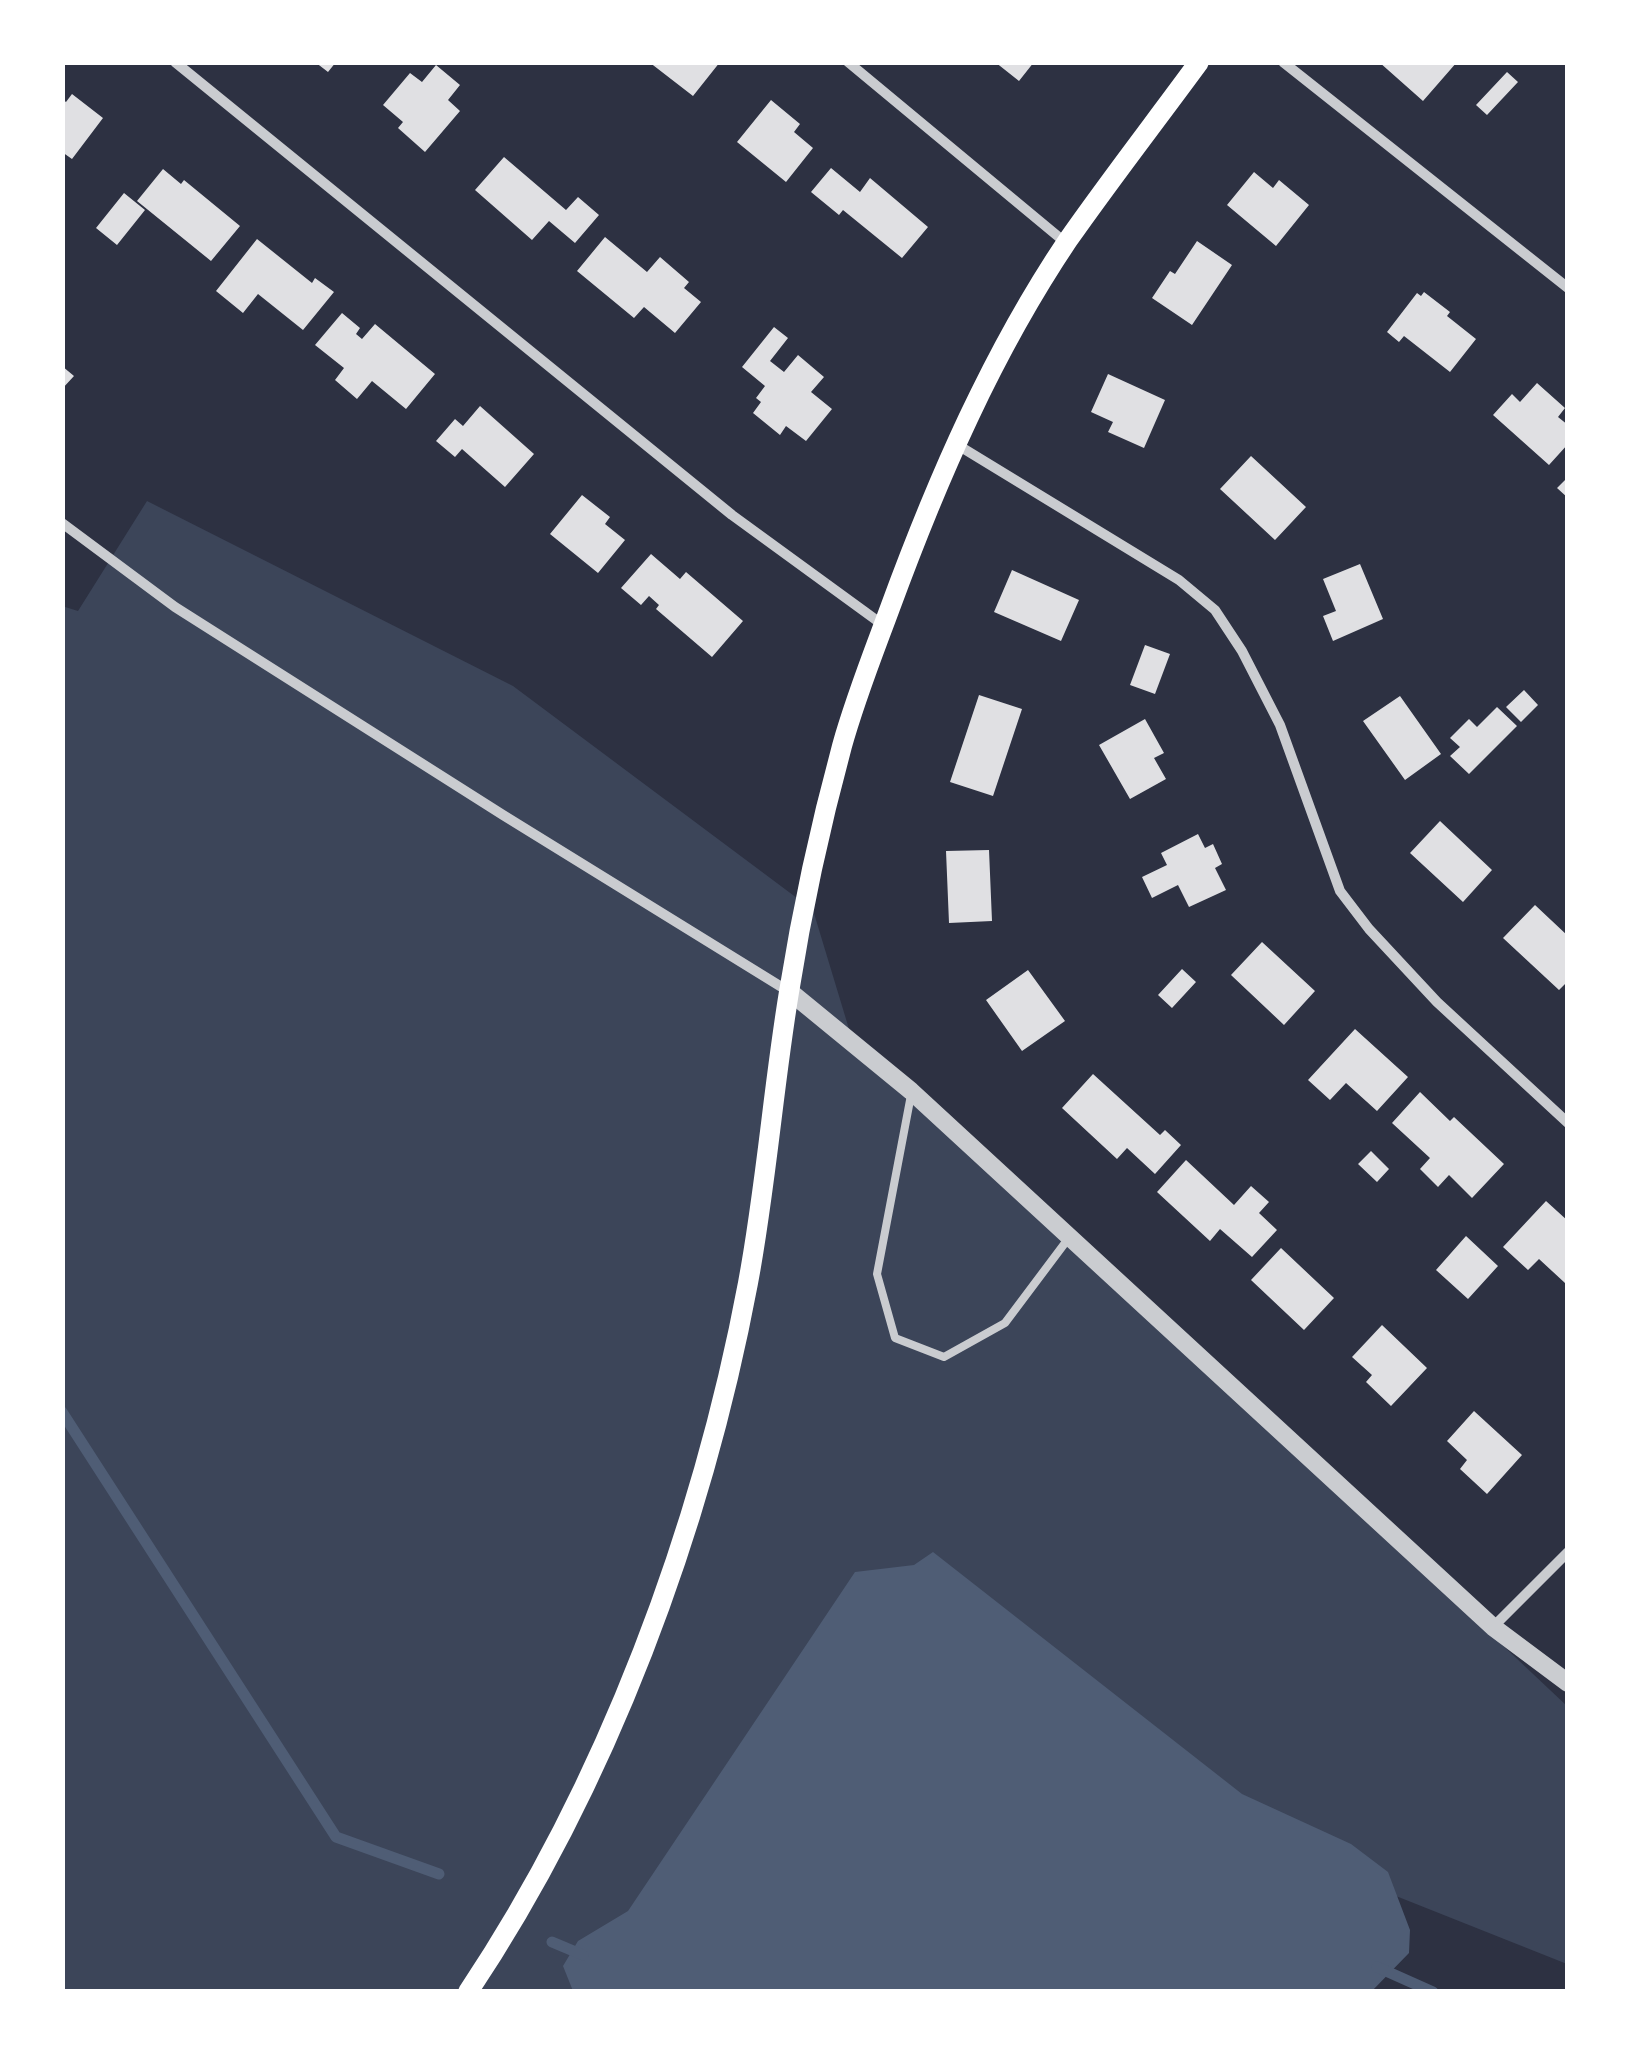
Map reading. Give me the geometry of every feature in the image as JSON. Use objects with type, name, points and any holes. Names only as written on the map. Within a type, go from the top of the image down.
[{"type":"main road","points":[[468,1992],[544,1866],[597,1757],[639,1657],[713,1437],[748,1284],[789,991],[831,788],[854,703],[955,443],[1066,243],[1198,62]]},
{"type":"street","points":[[175,62],[732,515],[884,626]]},
{"type":"street","points":[[848,62],[1066,243]]},
{"type":"street","points":[[1283,62],[1568,288]]},
{"type":"street","points":[[955,443],[1179,580],[1215,610],[1242,651],[1280,724],[1340,891],[1369,929],[1437,1002],[1568,1123]]},
{"type":"street","points":[[62,523],[175,607],[789,991],[912,1090],[1494,1627],[1568,1683]]},
{"type":"street","points":[[1494,1627],[1568,1552]]},
{"type":"lane","points":[[912,1090],[877,1274],[895,1338],[944,1357],[1005,1323],[1071,1235]]},
{"type":"shaded area","points":[[147,501],[513,686],[813,910],[849,1029],[1567,1706],[1567,1964],[913,1704],[633,1991],[63,1991],[62,606],[78,611]]},
{"type":"shaded area","points":[[933,1552],[1242,1794],[1351,1844],[1388,1872],[1410,1930],[1409,1953],[1371,1992],[573,1991],[563,1966],[578,1941],[628,1911],[855,1572],[914,1565]]},
{"type":"building","points":[[315,62],[336,62],[328,72]]},
{"type":"building","points":[[649,62],[720,62],[693,96]]},
{"type":"building","points":[[995,62],[1034,62],[1019,81]]},
{"type":"building","points":[[1379,62],[1457,62],[1423,101]]},
{"type":"building","points":[[436,65],[460,85],[448,100],[460,111],[425,152],[398,128],[403,122],[383,105],[410,73],[422,82]]},
{"type":"building","points":[[1507,72],[1518,82],[1487,115],[1476,105]]},
{"type":"building","points":[[72,94],[103,118],[72,159],[62,152],[62,99],[66,102]]},
{"type":"building","points":[[771,100],[800,124],[794,132],[813,148],[786,182],[737,142]]},
{"type":"building","points":[[504,157],[566,210],[578,197],[599,215],[575,243],[549,221],[532,240],[475,190]]},
{"type":"building","points":[[831,168],[860,192],[870,178],[928,227],[902,258],[843,210],[839,215],[811,192]]},
{"type":"building","points":[[163,169],[181,184],[184,180],[240,226],[211,261],[137,201]]},
{"type":"building","points":[[1254,172],[1273,188],[1279,180],[1309,205],[1276,246],[1227,205]]},
{"type":"building","points":[[124,193],[145,210],[117,245],[96,228]]},
{"type":"building","points":[[605,237],[647,272],[660,257],[689,282],[684,288],[701,302],[675,333],[644,307],[634,318],[577,271]]},
{"type":"building","points":[[257,239],[312,283],[315,278],[334,292],[303,330],[258,294],[243,313],[216,291]]},
{"type":"building","points":[[1197,241],[1232,265],[1192,325],[1152,298],[1170,271],[1175,274]]},
{"type":"building","points":[[1424,292],[1476,339],[1450,372],[1404,336],[1399,342],[1387,332],[1417,293],[1421,296]]},
{"type":"building","points":[[342,313],[360,328],[356,334],[362,339],[375,324],[435,374],[406,409],[372,381],[357,399],[335,380],[344,368],[315,345]]},
{"type":"building","points":[[774,327],[788,338],[770,361],[784,372],[798,355],[824,377],[811,392],[832,409],[806,441],[786,426],[780,435],[753,413],[761,402],[756,398],[765,386],[742,367]]},
{"type":"building","points":[[62,366],[74,376],[62,389]]},
{"type":"building","points":[[1108,374],[1165,400],[1144,448],[1108,432],[1113,422],[1091,412]]},
{"type":"building","points":[[1537,383],[1565,408],[1558,417],[1568,425],[1568,444],[1549,465],[1493,415],[1512,394],[1520,402]]},
{"type":"building","points":[[480,406],[534,454],[505,487],[462,449],[455,457],[436,441],[455,419],[463,426]]},
{"type":"building","points":[[1251,456],[1306,507],[1275,540],[1220,489]]},
{"type":"building","points":[[1568,477],[1568,498],[1557,488]]},
{"type":"building","points":[[582,495],[610,517],[605,524],[625,540],[598,573],[550,534]]},
{"type":"building","points":[[651,554],[680,579],[686,572],[743,621],[712,657],[656,609],[659,605],[649,596],[641,605],[621,588]]},
{"type":"building","points":[[1360,564],[1383,619],[1333,641],[1323,616],[1336,611],[1323,579]]},
{"type":"building","points":[[1012,570],[1079,600],[1061,641],[994,612]]},
{"type":"building","points":[[1145,645],[1170,654],[1155,694],[1130,685]]},
{"type":"building","points":[[1524,690],[1538,705],[1521,722],[1506,707]]},
{"type":"building","points":[[979,695],[1022,709],[993,796],[950,782]]},
{"type":"building","points":[[1400,696],[1441,754],[1405,780],[1363,721]]},
{"type":"building","points":[[1497,707],[1517,726],[1469,774],[1450,756],[1460,747],[1450,738],[1469,719],[1477,727]]},
{"type":"building","points":[[1145,719],[1164,753],[1154,758],[1166,779],[1130,799],[1099,745]]},
{"type":"building","points":[[1440,821],[1492,870],[1463,902],[1410,853]]},
{"type":"building","points":[[1198,834],[1205,848],[1213,844],[1222,864],[1215,868],[1226,890],[1189,907],[1178,885],[1152,898],[1142,877],[1167,865],[1161,853]]},
{"type":"building","points":[[989,850],[992,921],[949,923],[946,851]]},
{"type":"building","points":[[1535,905],[1568,936],[1568,981],[1559,990],[1503,938]]},
{"type":"building","points":[[1262,942],[1315,991],[1284,1025],[1231,975]]},
{"type":"building","points":[[1182,969],[1196,982],[1172,1008],[1158,995]]},
{"type":"building","points":[[1028,970],[1065,1021],[1022,1051],[986,1000]]},
{"type":"building","points":[[1355,1029],[1408,1077],[1377,1111],[1346,1083],[1330,1100],[1308,1080]]},
{"type":"building","points":[[1093,1074],[1160,1135],[1165,1130],[1181,1145],[1155,1174],[1127,1148],[1117,1159],[1062,1108]]},
{"type":"building","points":[[1420,1092],[1450,1121],[1454,1117],[1504,1164],[1472,1198],[1449,1175],[1438,1187],[1420,1169],[1430,1158],[1392,1123]]},
{"type":"building","points":[[1371,1151],[1389,1169],[1377,1182],[1358,1164]]},
{"type":"building","points":[[1186,1160],[1234,1205],[1251,1186],[1269,1202],[1259,1213],[1277,1230],[1252,1257],[1220,1229],[1210,1241],[1157,1192]]},
{"type":"building","points":[[1546,1201],[1568,1221],[1565,1283],[1539,1259],[1528,1270],[1503,1247]]},
{"type":"building","points":[[1466,1236],[1498,1266],[1468,1299],[1436,1270]]},
{"type":"building","points":[[1281,1248],[1334,1298],[1304,1330],[1251,1280]]},
{"type":"building","points":[[1382,1325],[1427,1368],[1391,1406],[1366,1382],[1372,1375],[1352,1357]]},
{"type":"building","points":[[1474,1411],[1522,1455],[1487,1494],[1460,1469],[1467,1460],[1447,1441]]},
{"type":"waterway","points":[[62,1412],[336,1837],[439,1874]]},
{"type":"waterway","points":[[552,1942],[583,1955]]},
{"type":"waterway","points":[[1377,1967],[1433,1992]]}]
